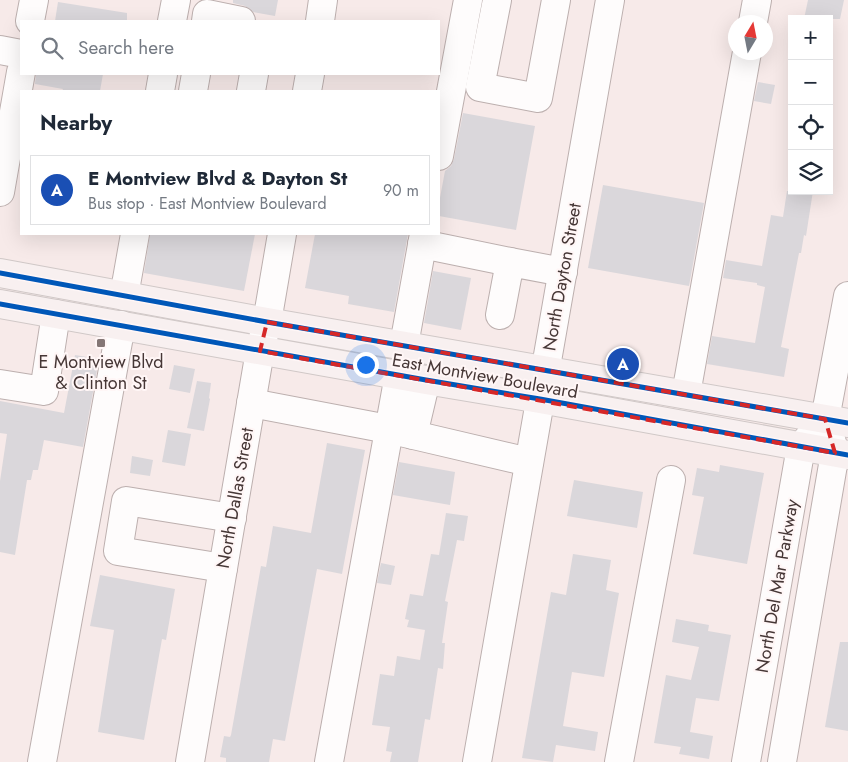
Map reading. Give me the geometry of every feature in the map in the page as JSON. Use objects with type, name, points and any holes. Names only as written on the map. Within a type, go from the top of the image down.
[{"type":"main road","name":"East Montview Boulevard","points":[[0,273],[267,322],[837,421]]},
{"type":"main road","name":"East Montview Boulevard","points":[[0,304],[842,454]]},
{"type":"street","points":[[30,20],[34,0]]},
{"type":"street","points":[[172,20],[176,0]]},
{"type":"street","points":[[320,20],[323,0]]},
{"type":"street","points":[[440,151],[468,0]]},
{"type":"street","points":[[496,0],[480,87],[538,98],[556,0]]},
{"type":"street","name":"North Dayton Street","points":[[477,762],[610,0]]},
{"type":"street","points":[[753,15],[756,0]]},
{"type":"street","points":[[206,20],[207,14],[236,20]]},
{"type":"street","points":[[0,50],[20,54]]},
{"type":"street","points":[[686,394],[746,60]]},
{"type":"street","points":[[0,192],[20,75]]},
{"type":"street","points":[[160,90],[163,75]]},
{"type":"street","points":[[192,90],[196,75]]},
{"type":"street","points":[[251,90],[254,75]]},
{"type":"street","points":[[307,90],[310,75]]},
{"type":"street","points":[[124,296],[135,235]]},
{"type":"street","name":"North Dallas Street","points":[[190,762],[260,351],[267,322],[282,235]]},
{"type":"street","points":[[404,346],[423,239],[510,262],[562,272]]},
{"type":"street","points":[[500,314],[510,262]]},
{"type":"street","points":[[842,454],[837,421],[848,296]]},
{"type":"street","points":[[0,384],[44,391],[56,314]]},
{"type":"street","points":[[42,762],[120,325]]},
{"type":"street","points":[[399,375],[401,432]]},
{"type":"street","points":[[329,762],[401,432],[426,380]]},
{"type":"street","points":[[251,403],[401,432],[529,462]]},
{"type":"street","points":[[801,447],[837,421]]},
{"type":"street","name":"North Del Mar Parkway","points":[[746,762],[801,447]]},
{"type":"street","name":"North Del Mar Parkway","points":[[782,762],[842,454]]},
{"type":"street","points":[[619,762],[671,480]]},
{"type":"street","points":[[223,568],[118,551],[126,501],[232,518]]},
{"type":"highlighted area","points":[[267,322],[825,419],[835,453],[260,351]]},
{"type":"building","points":[[233,0],[278,0],[275,16],[253,12],[245,6],[233,3]]},
{"type":"building","points":[[808,0],[844,0],[840,19],[833,19],[833,15],[805,15]]},
{"type":"building","points":[[58,2],[127,13],[127,20],[55,20]]},
{"type":"building","points":[[36,75],[103,75],[100,90],[62,90],[35,84]]},
{"type":"building","points":[[758,82],[775,85],[771,104],[754,101]]},
{"type":"building","points":[[463,113],[535,126],[516,230],[440,216],[440,198],[445,171],[451,166]]},
{"type":"building","points":[[603,185],[704,203],[689,286],[588,268]]},
{"type":"building","points":[[787,191],[788,195],[812,195],[806,236],[804,235],[801,253],[799,253],[781,347],[789,349],[784,377],[707,364],[712,336],[755,343],[765,287],[757,285],[757,283],[723,278],[726,260],[762,266],[771,215],[783,217]]},
{"type":"building","points":[[150,235],[255,235],[244,291],[144,273]]},
{"type":"building","points":[[315,235],[408,235],[394,312],[348,304],[349,296],[305,288]]},
{"type":"building","points":[[433,271],[471,278],[461,330],[424,323]]},
{"type":"building","points":[[75,355],[99,359],[83,447],[44,440],[38,470],[33,470],[31,480],[27,480],[15,555],[0,552],[0,481],[7,434],[0,433],[0,401],[64,413]]},
{"type":"building","points":[[174,365],[195,369],[190,393],[169,389]]},
{"type":"building","points":[[197,381],[211,383],[204,431],[187,428]]},
{"type":"building","points":[[168,430],[191,434],[185,466],[162,462]]},
{"type":"building","points":[[327,443],[365,450],[342,574],[317,569],[285,741],[273,739],[269,762],[226,762],[226,758],[220,757],[224,736],[230,737],[231,735],[261,566],[266,567],[273,526],[311,533]]},
{"type":"building","points":[[132,456],[153,460],[150,476],[130,473]]},
{"type":"building","points":[[399,462],[455,472],[450,505],[393,495]]},
{"type":"building","points":[[720,465],[764,473],[747,564],[693,554],[704,497],[692,495],[697,468],[719,472]]},
{"type":"building","points":[[574,480],[643,492],[637,528],[567,516]]},
{"type":"building","points":[[446,513],[468,516],[464,541],[457,540],[445,601],[448,602],[442,643],[445,643],[443,669],[438,668],[430,720],[425,719],[418,762],[390,762],[392,752],[386,751],[390,727],[372,725],[380,674],[394,676],[397,656],[420,660],[425,630],[407,627],[409,620],[405,619],[410,594],[423,596],[431,554],[439,555]]},
{"type":"building","points":[[573,554],[611,560],[606,590],[619,593],[604,677],[572,672],[563,726],[598,732],[595,751],[556,745],[553,762],[522,758],[551,592],[566,595]]},
{"type":"building","points":[[381,563],[395,566],[391,585],[377,583]]},
{"type":"building","points":[[100,575],[175,589],[166,640],[162,639],[144,740],[98,732],[114,630],[90,626]]},
{"type":"building","points":[[676,619],[709,625],[708,631],[731,635],[719,701],[696,698],[690,732],[713,736],[709,759],[679,754],[681,747],[654,743],[666,675],[691,680],[699,647],[672,642]]},
{"type":"building","points":[[840,642],[848,642],[848,731],[825,727]]},
{"type":"cycle path","points":[[0,273],[267,322],[848,423]]},
{"type":"cycle path","points":[[0,304],[848,455]]},
{"type":"place","name":"E Montview Blvd & Clinton St","points":[[101,343]]},
{"type":"place","name":"E Montview Blvd & Dayton St","points":[[623,364]]}]
